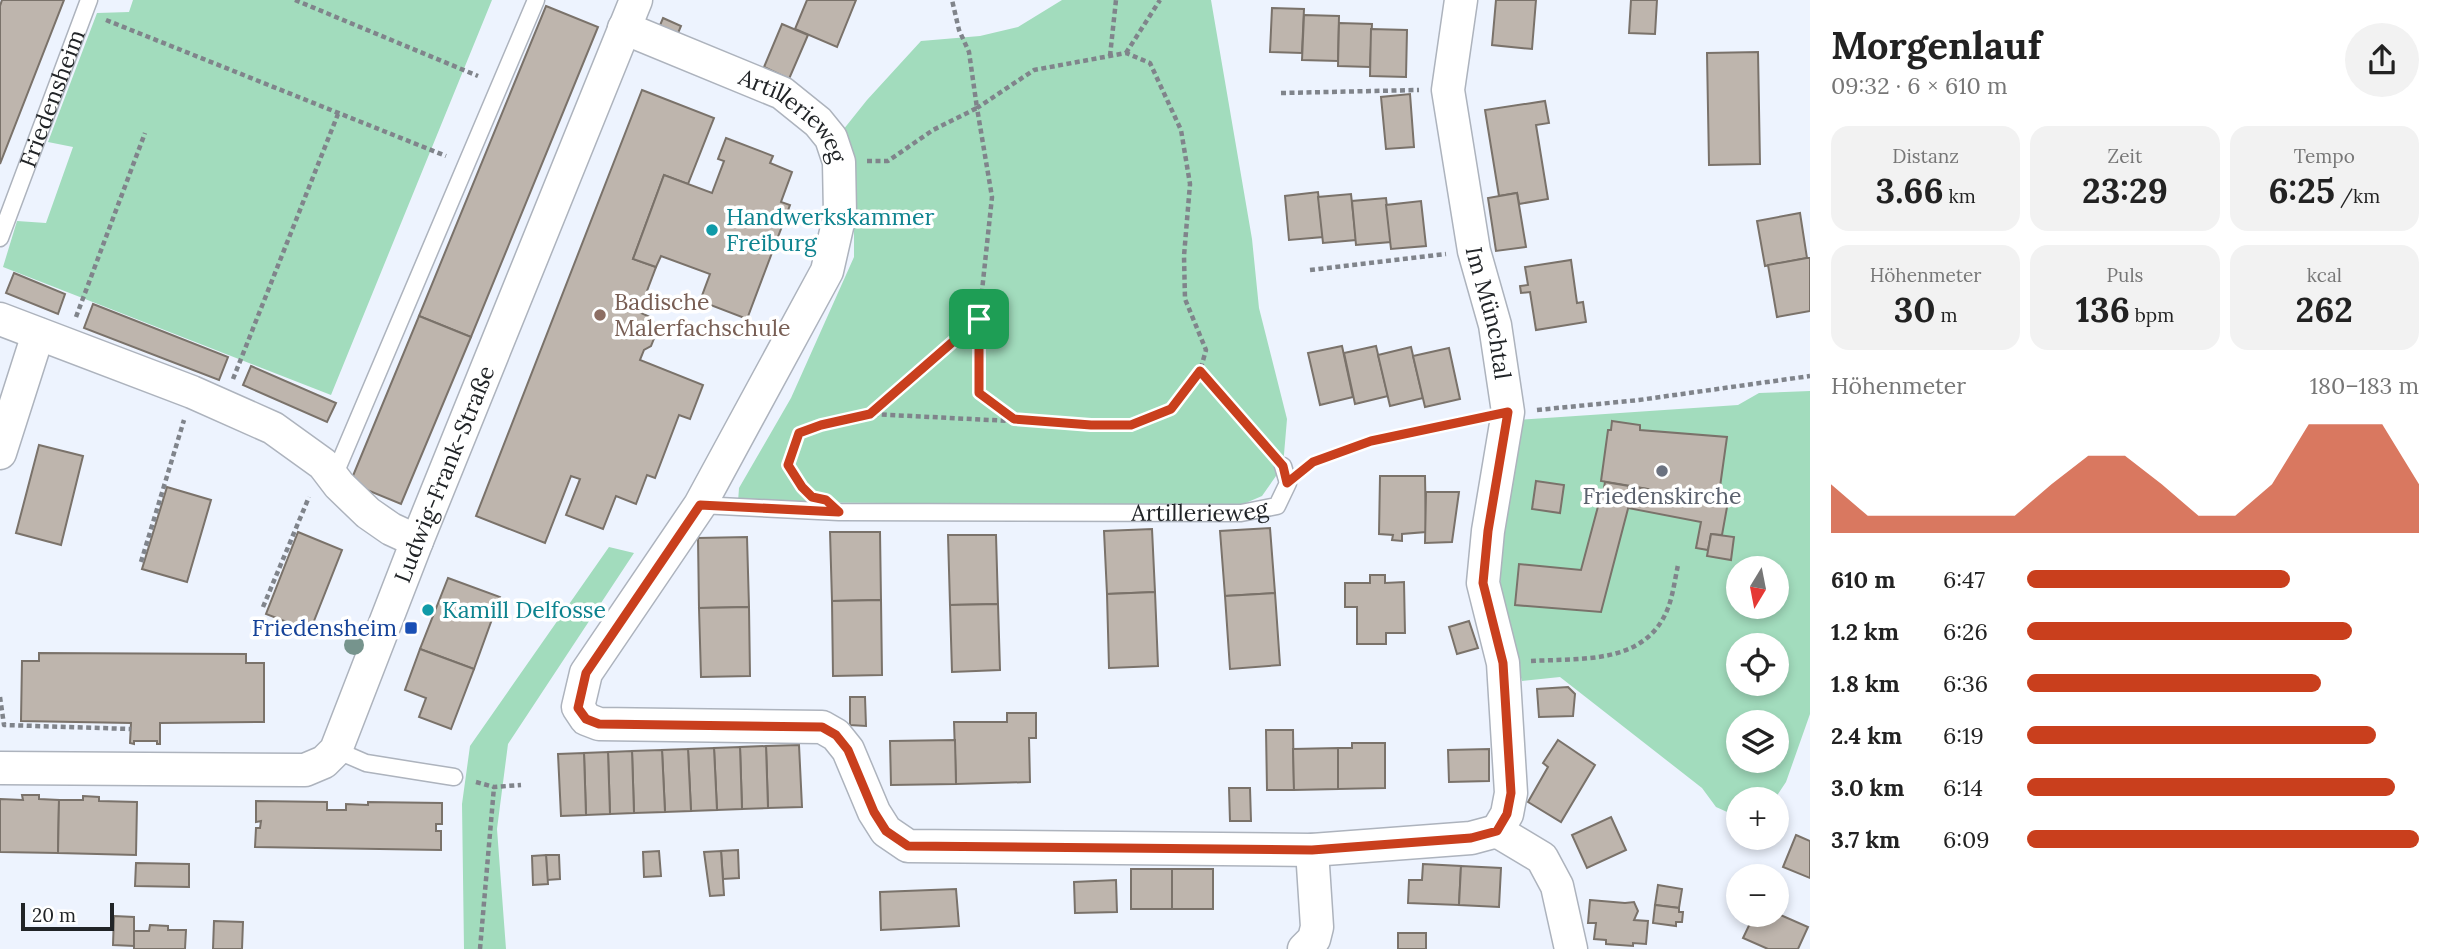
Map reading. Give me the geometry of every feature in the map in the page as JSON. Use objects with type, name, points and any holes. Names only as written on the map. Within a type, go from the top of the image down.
[{"type":"street","name":"Im Münchtal","points":[[1461,0],[1448,90],[1474,251],[1495,325],[1508,412],[1488,531],[1483,583],[1503,663],[1511,793],[1507,814],[1497,831]]},
{"type":"street","name":"Artillerieweg","points":[[630,8],[782,93],[818,122],[831,138],[839,162],[840,214],[827,271],[700,505],[586,673],[578,708],[586,719],[599,724],[822,727],[836,735],[848,750],[874,812],[886,831],[908,846],[1312,850]]},
{"type":"street","name":"Ludwig-Frank-Straße","points":[[336,750],[630,8]]},
{"type":"street","points":[[0,319],[192,392],[273,428],[328,470],[368,513],[417,541]]},
{"type":"street","points":[[0,453],[52,339]]},
{"type":"street","points":[[0,768],[305,769],[324,762],[336,750]]},
{"type":"street","points":[[1304,949],[1314,939],[1317,927],[1312,850],[1471,838],[1497,831],[1542,858],[1557,886],[1571,949]]},
{"type":"lane","points":[[328,470],[536,0]]},
{"type":"lane","name":"Friedensheim","points":[[0,238],[87,6]]},
{"type":"lane","name":"Artillerieweg","points":[[700,505],[839,512],[1241,513],[1277,506],[1287,483],[1283,466]]},
{"type":"lane","points":[[336,750],[366,763],[454,777]]},
{"type":"path","points":[[295,0],[464,69]]},
{"type":"path","points":[[952,0],[959,30],[969,52],[992,197],[979,319],[979,393],[1014,419]]},
{"type":"path","points":[[1110,56],[1116,0]]},
{"type":"path","points":[[1126,53],[1160,0]]},
{"type":"path","points":[[87,6],[338,114],[429,150]]},
{"type":"path","points":[[839,512],[826,500],[812,497],[788,465],[799,433],[870,414],[1131,425],[1171,409],[1200,371],[1206,350],[1185,299],[1190,184],[1181,130],[1150,63],[1126,53],[1034,70],[977,108],[933,130],[888,161]]},
{"type":"path","points":[[1281,93],[1448,90]]},
{"type":"path","points":[[223,405],[338,114]]},
{"type":"path","points":[[52,339],[145,133]]},
{"type":"path","points":[[1310,270],[1474,251]]},
{"type":"path","points":[[870,414],[979,319]]},
{"type":"path","points":[[1200,371],[1283,466]]},
{"type":"path","points":[[1287,483],[1313,462],[1371,441],[1508,412],[1639,400],[1810,376]]},
{"type":"path","points":[[141,562],[192,392]]},
{"type":"path","points":[[263,607],[328,470]]},
{"type":"path","points":[[1503,663],[1601,657],[1633,649],[1651,637],[1668,608],[1678,565]]},
{"type":"path","points":[[0,697],[4,725],[131,729]]},
{"type":"path","points":[[454,777],[494,786],[521,785]]},
{"type":"path","points":[[480,949],[494,786]]},
{"type":"green space","points":[[133,0],[492,0],[331,395],[3,267],[17,221],[46,223],[73,147],[48,142],[97,13],[129,12]]},
{"type":"green space","points":[[1062,0],[1211,0],[1252,239],[1259,308],[1287,419],[1283,466],[1262,496],[1241,505],[738,502],[739,488],[791,398],[854,257],[854,188],[839,135],[921,41],[980,36],[1018,27]]},
{"type":"green space","points":[[1810,391],[1810,714],[1786,782],[1783,787],[1726,787],[1726,812],[1716,807],[1702,788],[1560,677],[1522,681],[1503,617],[1499,565],[1517,420],[1738,405],[1759,393]]},
{"type":"green space","points":[[609,547],[634,553],[508,744],[497,829],[506,949],[464,949],[462,804],[470,746]]},
{"type":"building","points":[[2,0],[64,0],[0,164],[0,6]]},
{"type":"building","points":[[807,0],[856,0],[837,47],[795,29]]},
{"type":"building","points":[[1496,0],[1536,0],[1532,49],[1492,45]]},
{"type":"building","points":[[1631,0],[1657,0],[1655,34],[1629,33]]},
{"type":"building","points":[[546,6],[598,27],[471,337],[419,316]]},
{"type":"building","points":[[1272,8],[1304,9],[1302,53],[1270,52]]},
{"type":"building","points":[[1304,15],[1339,16],[1338,61],[1302,60]]},
{"type":"building","points":[[663,18],[681,26],[676,38],[658,30]]},
{"type":"building","points":[[1339,23],[1372,24],[1370,67],[1338,66]]},
{"type":"building","points":[[782,24],[808,35],[789,79],[764,67]]},
{"type":"building","points":[[1371,29],[1407,30],[1406,77],[1370,76]]},
{"type":"building","points":[[1758,52],[1760,164],[1709,165],[1707,53]]},
{"type":"building","name":"Badische Malerfachschule","points":[[642,90],[714,118],[688,184],[664,175],[633,259],[656,267],[639,312],[652,318],[657,331],[651,346],[644,350],[640,360],[703,385],[690,419],[679,415],[655,478],[647,475],[636,504],[616,496],[603,529],[566,515],[580,479],[571,476],[545,543],[476,516]]},
{"type":"building","points":[[1410,94],[1414,147],[1386,149],[1381,97]]},
{"type":"building","points":[[1545,101],[1549,123],[1536,125],[1548,199],[1519,204],[1517,193],[1499,196],[1485,110]]},
{"type":"building","name":"Handwerkskammer Freiburg","points":[[726,138],[773,156],[770,163],[792,172],[781,202],[790,205],[747,319],[700,301],[710,274],[661,256],[656,267],[633,259],[664,175],[712,193],[724,161],[718,159]]},
{"type":"building","points":[[1318,192],[1323,237],[1289,240],[1285,196]]},
{"type":"building","points":[[1517,193],[1526,247],[1496,251],[1488,198]]},
{"type":"building","points":[[1351,194],[1356,240],[1323,243],[1318,197]]},
{"type":"building","points":[[1386,198],[1391,242],[1356,245],[1352,201]]},
{"type":"building","points":[[1421,201],[1426,246],[1391,249],[1386,205]]},
{"type":"building","points":[[1800,213],[1807,258],[1765,266],[1757,221]]},
{"type":"building","points":[[1810,258],[1810,311],[1777,317],[1768,265]]},
{"type":"building","points":[[1571,260],[1577,303],[1583,302],[1586,322],[1536,330],[1530,292],[1521,293],[1520,286],[1528,285],[1525,267]]},
{"type":"building","points":[[14,273],[65,294],[58,314],[6,293]]},
{"type":"building","points":[[93,304],[228,357],[219,380],[84,328]]},
{"type":"building","points":[[419,316],[471,337],[401,504],[350,483]]},
{"type":"building","points":[[1342,346],[1353,397],[1320,405],[1308,353]]},
{"type":"building","points":[[1376,346],[1388,396],[1355,404],[1344,353]]},
{"type":"building","points":[[1411,347],[1423,398],[1390,406],[1378,355]]},
{"type":"building","points":[[1449,348],[1460,399],[1425,407],[1413,356]]},
{"type":"building","points":[[251,366],[336,403],[327,422],[243,385]]},
{"type":"building","name":"Friedenskirche","points":[[1612,421],[1640,425],[1640,430],[1727,437],[1718,501],[1601,481],[1608,430],[1611,430]]},
{"type":"building","points":[[39,445],[83,456],[61,545],[16,533]]},
{"type":"building","points":[[1380,476],[1425,476],[1426,532],[1402,534],[1402,541],[1392,540],[1393,535],[1379,534]]},
{"type":"building","points":[[1536,481],[1564,485],[1560,513],[1532,509]]},
{"type":"building","points":[[1605,482],[1629,486],[1627,500],[1630,501],[1601,612],[1515,605],[1519,564],[1581,570]]},
{"type":"building","points":[[1629,486],[1718,501],[1719,495],[1729,496],[1722,535],[1711,534],[1708,550],[1696,548],[1701,522],[1628,508]]},
{"type":"building","points":[[167,487],[211,500],[187,582],[142,569]]},
{"type":"building","points":[[1426,492],[1459,492],[1452,542],[1425,543]]},
{"type":"building","points":[[1270,528],[1275,593],[1225,596],[1220,531]]},
{"type":"building","points":[[1152,529],[1155,592],[1107,594],[1104,531]]},
{"type":"building","points":[[298,532],[342,550],[310,631],[266,614]]},
{"type":"building","points":[[830,532],[880,532],[881,600],[832,601]]},
{"type":"building","points":[[1711,534],[1734,537],[1732,556],[1726,556],[1726,559],[1707,556]]},
{"type":"building","points":[[948,535],[996,535],[998,604],[950,605]]},
{"type":"building","points":[[747,537],[749,607],[699,608],[698,538]]},
{"type":"building","points":[[1370,575],[1385,575],[1385,583],[1404,582],[1405,633],[1386,633],[1386,644],[1357,644],[1357,607],[1345,607],[1345,583],[1370,583]]},
{"type":"building","points":[[448,578],[500,597],[474,669],[420,649]]},
{"type":"building","points":[[1155,592],[1158,666],[1109,668],[1107,594]]},
{"type":"building","points":[[1275,593],[1280,665],[1230,669],[1225,596]]},
{"type":"building","points":[[881,600],[882,675],[833,676],[832,601]]},
{"type":"building","points":[[998,604],[1000,670],[952,672],[950,605]]},
{"type":"building","points":[[749,607],[750,676],[701,677],[699,608]]},
{"type":"building","points":[[1469,621],[1478,648],[1457,654],[1449,627]]},
{"type":"building","points":[[420,649],[474,669],[451,729],[419,717],[426,698],[405,690]]},
{"type":"building","points":[[39,653],[246,654],[246,663],[264,663],[264,722],[160,723],[160,744],[157,744],[157,741],[134,741],[134,744],[130,743],[131,723],[21,721],[22,661],[39,661]]},
{"type":"building","points":[[1568,687],[1575,694],[1573,716],[1539,717],[1537,689]]},
{"type":"building","points":[[850,697],[865,697],[866,726],[850,725]]},
{"type":"building","points":[[1007,713],[1036,713],[1036,738],[1029,738],[1030,782],[956,784],[954,722],[1007,722]]},
{"type":"building","points":[[1266,730],[1293,730],[1294,790],[1267,790]]},
{"type":"building","points":[[955,740],[956,784],[891,785],[890,741]]},
{"type":"building","points":[[1558,740],[1595,765],[1561,822],[1528,802],[1548,767],[1543,763]]},
{"type":"building","points":[[1352,743],[1385,743],[1385,788],[1338,789],[1338,748],[1352,748]]},
{"type":"building","points":[[799,745],[802,807],[768,808],[766,746]]},
{"type":"building","points":[[766,746],[768,808],[742,809],[740,747]]},
{"type":"building","points":[[740,747],[742,809],[717,810],[714,748]]},
{"type":"building","points":[[714,748],[717,810],[691,811],[688,749]]},
{"type":"building","points":[[1338,748],[1338,789],[1294,790],[1293,749]]},
{"type":"building","points":[[688,749],[691,811],[665,812],[662,750]]},
{"type":"building","points":[[1489,749],[1489,781],[1449,782],[1448,750]]},
{"type":"building","points":[[662,750],[665,812],[634,813],[632,751]]},
{"type":"building","points":[[632,751],[634,813],[610,814],[608,752]]},
{"type":"building","points":[[608,752],[610,814],[586,815],[584,753]]},
{"type":"building","points":[[584,753],[586,815],[561,816],[558,754]]},
{"type":"building","points":[[1229,788],[1250,788],[1251,821],[1230,821]]},
{"type":"building","points":[[22,795],[39,795],[39,799],[59,800],[58,853],[0,852],[0,799],[23,800]]},
{"type":"building","points":[[83,796],[99,797],[99,801],[137,802],[136,855],[58,853],[59,800],[83,800]]},
{"type":"building","points":[[256,801],[327,802],[327,810],[346,810],[346,804],[368,805],[368,802],[442,803],[442,824],[436,824],[436,831],[441,831],[441,850],[255,847],[256,828],[260,828],[261,821],[256,822]]},
{"type":"building","points":[[1611,817],[1626,850],[1587,868],[1572,835]]},
{"type":"building","points":[[1796,835],[1810,841],[1810,878],[1789,869],[1789,864],[1784,864]]},
{"type":"building","points":[[738,850],[739,878],[723,879],[721,851]]},
{"type":"building","points":[[659,851],[661,876],[644,877],[643,852]]},
{"type":"building","points":[[721,851],[724,895],[710,896],[704,852]]},
{"type":"building","points":[[546,855],[559,855],[560,879],[547,880]]},
{"type":"building","points":[[546,855],[548,884],[533,885],[532,856]]},
{"type":"building","points":[[136,863],[189,864],[189,887],[135,886]]},
{"type":"building","points":[[1423,864],[1461,866],[1459,905],[1408,903],[1409,880],[1422,880]]},
{"type":"building","points":[[1461,866],[1501,868],[1499,907],[1459,905]]},
{"type":"building","points":[[1131,869],[1172,869],[1172,909],[1131,909]]},
{"type":"building","points":[[1172,869],[1213,869],[1213,909],[1172,909]]},
{"type":"building","points":[[1116,880],[1117,912],[1075,913],[1074,882]]},
{"type":"building","points":[[1658,885],[1682,889],[1679,908],[1655,905]]},
{"type":"building","points":[[956,889],[959,926],[881,930],[880,892]]},
{"type":"building","points":[[1590,900],[1634,902],[1638,911],[1634,920],[1648,921],[1646,944],[1606,944],[1606,940],[1594,939],[1596,923],[1588,923]]},
{"type":"building","points":[[1655,905],[1679,908],[1679,912],[1683,912],[1682,922],[1676,922],[1676,926],[1653,923]]},
{"type":"building","points":[[114,916],[134,917],[134,946],[113,945]]},
{"type":"building","points":[[1789,919],[1808,927],[1798,949],[1768,949],[1743,938],[1748,927],[1789,927]]},
{"type":"building","points":[[214,921],[243,922],[242,949],[213,949]]},
{"type":"building","points":[[150,925],[168,926],[168,930],[186,930],[185,949],[134,949],[134,931],[149,931]]},
{"type":"building","points":[[1398,933],[1426,933],[1426,949],[1398,949]]},
{"type":"place","name":"Handwerkskammer Freiburg","points":[[712,230]]},
{"type":"place","name":"Badische Malerfachschule","points":[[600,315]]},
{"type":"place","name":"Friedenskirche","points":[[1662,471]]},
{"type":"place","name":"Kamill Delfosse","points":[[428,610]]},
{"type":"place","name":"Friedensheim","points":[[411,628]]},
{"type":"route","points":[[979,319],[979,393],[1014,419],[1131,425],[1171,409],[1200,371],[1283,466],[1287,483],[1313,462],[1371,441],[1508,412],[1488,531],[1483,583],[1503,663],[1511,793],[1507,814],[1497,831],[1471,838],[1312,850],[908,846],[886,831],[874,812],[848,750],[836,735],[822,727],[599,724],[586,719],[578,708],[586,673],[700,505],[839,512],[826,500],[812,497],[788,465],[799,433],[870,414],[979,319]]}]
